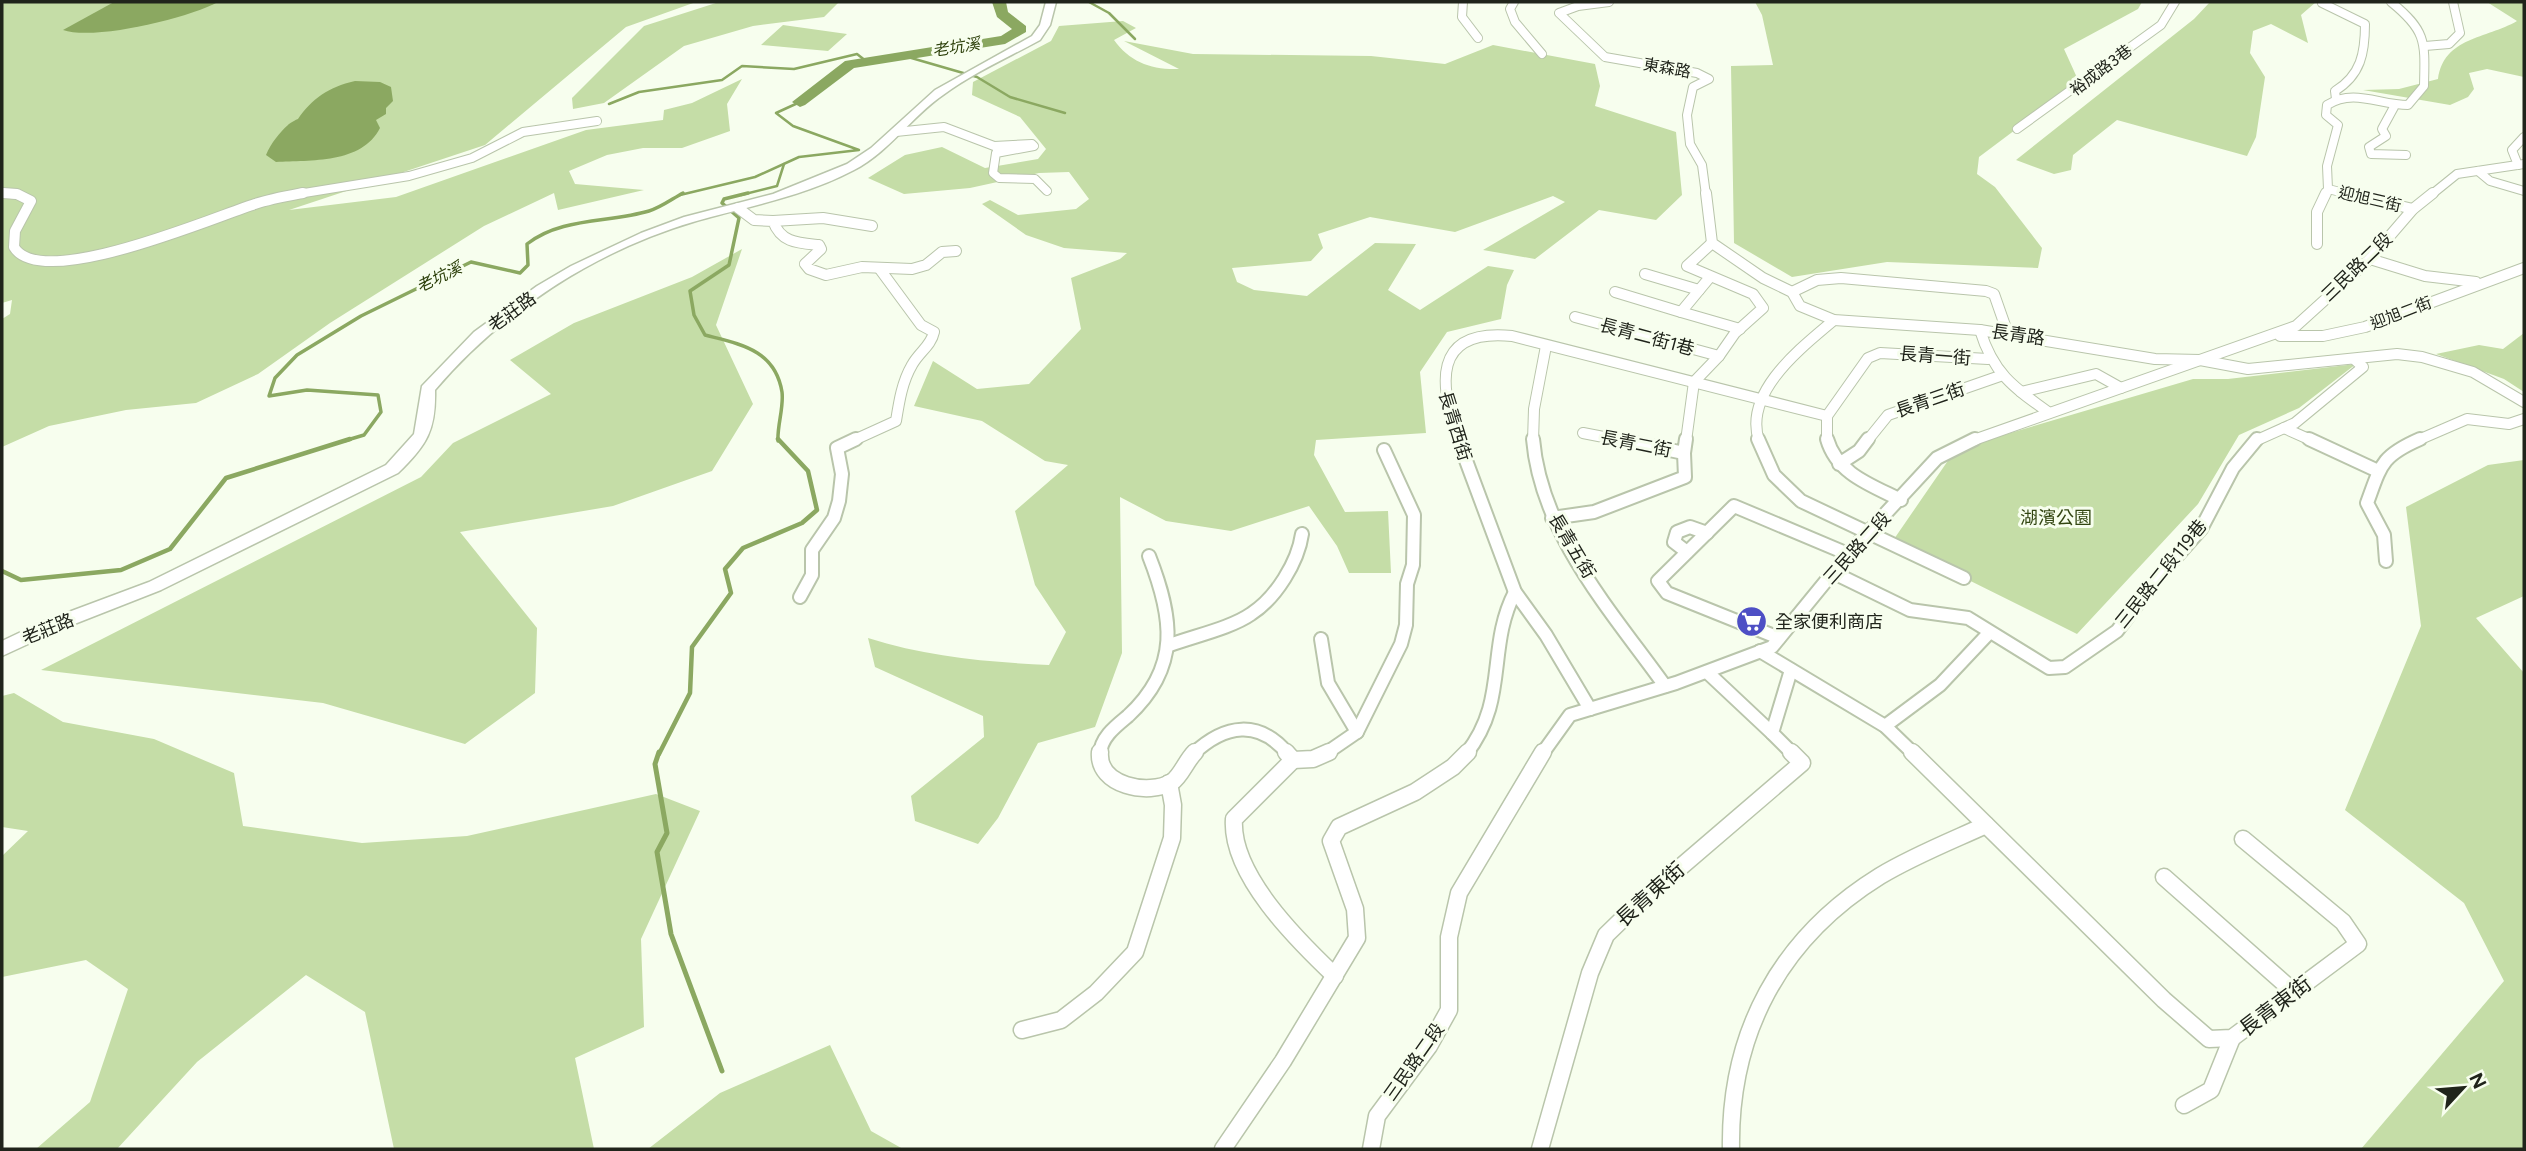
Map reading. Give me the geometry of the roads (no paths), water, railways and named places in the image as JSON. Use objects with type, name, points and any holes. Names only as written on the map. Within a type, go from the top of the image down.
[{"type":"street","name":"老莊路","points":[[2,649],[48,627],[155,586],[392,469],[415,449],[424,433],[428,416],[427,389],[441,371],[476,338],[552,284],[600,257],[681,222],[732,209],[834,175],[876,151],[941,91],[1036,37],[1045,25],[1051,2]]},
{"type":"street","points":[[1464,2],[1460,9],[1462,22],[1478,38]]},
{"type":"street","points":[[1514,2],[1510,9],[1515,22],[1542,54]]},
{"type":"street","name":"東森路","points":[[1609,2],[1578,6],[1559,13],[1605,57],[1697,73],[1709,79],[1693,87],[1688,115],[1690,144],[1702,165],[1705,198]]},
{"type":"street","name":"裕成路3巷","points":[[2017,129],[2161,25],[2175,2]]},
{"type":"street","points":[[2322,4],[2365,24],[2365,56],[2350,80],[2334,92],[2336,99],[2361,95],[2394,107],[2408,105],[2424,86],[2424,46],[2421,26],[2391,2]]},
{"type":"street","points":[[2424,46],[2446,46],[2455,41],[2460,33],[2457,25],[2460,16],[2453,2]]},
{"type":"street","name":"迎旭三街","points":[[2317,244],[2317,212],[2328,189],[2326,166],[2338,125],[2326,115],[2325,109],[2336,99]]},
{"type":"street","points":[[2394,107],[2382,129],[2386,136],[2369,147],[2371,154],[2406,155]]},
{"type":"street","points":[[2,193],[18,194],[31,201],[13,229],[12,242],[16,251],[26,259],[79,259],[117,250],[258,202],[307,191],[369,186],[452,164],[524,132],[597,121]]},
{"type":"street","points":[[896,132],[944,127],[994,146],[1032,144],[1034,146],[996,153],[993,173],[999,178],[1028,177],[1047,191]]},
{"type":"street","points":[[2521,165],[2512,150],[2524,137]]},
{"type":"street","name":"三民路二段","points":[[1371,1149],[1377,1116],[1429,1046],[1449,1010],[1449,937],[1459,893],[1549,743],[1570,715],[1707,672],[1772,647],[1848,554],[1901,500],[1937,458],[1958,446],[2048,412],[2297,326],[2370,259],[2413,209],[2457,174],[2521,165]]},
{"type":"street","points":[[2478,171],[2490,181],[2524,191]]},
{"type":"street","name":"迎旭三街","points":[[2328,189],[2413,209]]},
{"type":"street","points":[[1694,383],[1740,329],[1763,308],[1753,294],[1687,266],[1712,243],[1705,198]]},
{"type":"street","points":[[732,209],[754,220],[838,219],[872,226]]},
{"type":"street","points":[[773,221],[776,235],[784,241],[818,245],[821,249],[805,264],[809,269],[834,274],[862,267],[919,268],[942,252],[956,251]]},
{"type":"street","name":"長青路","points":[[1712,243],[1763,278],[1792,292],[1800,306],[1834,320],[1980,330],[2155,359],[2200,360]]},
{"type":"street","points":[[2370,259],[2454,282],[2483,282]]},
{"type":"street","points":[[800,597],[812,575],[808,559],[815,542],[834,517],[841,486],[842,463],[837,448],[896,421],[902,389],[910,371],[923,348],[932,342],[934,332],[921,325],[879,268]]},
{"type":"street","name":"迎旭二街","points":[[2273,336],[2323,336],[2365,327],[2524,268]]},
{"type":"street","points":[[1645,274],[1699,290]]},
{"type":"street","points":[[1681,312],[1710,277]]},
{"type":"street","points":[[1792,292],[1816,280],[1841,278],[1986,291],[1994,293],[2008,334]]},
{"type":"street","points":[[1615,292],[1740,329]]},
{"type":"street","name":"長青二街1巷","points":[[1575,317],[1719,356]]},
{"type":"street","points":[[1834,320],[1797,350],[1761,400],[1754,420],[1764,464],[1782,486],[1801,501],[1868,535],[1964,578]]},
{"type":"street","points":[[1980,330],[1988,359],[2000,376],[2048,412]]},
{"type":"street","name":"長青西街","points":[[1590,709],[1546,635],[1516,592],[1467,466],[1441,386],[1445,371],[1462,343],[1477,336],[1512,336],[1827,416]]},
{"type":"street","name":"長青五街","points":[[1546,346],[1532,429],[1533,454],[1552,518],[1665,686]]},
{"type":"street","name":"長青一街","points":[[1827,416],[1868,358],[1880,353],[1988,359]]},
{"type":"street","points":[[2200,360],[2248,369],[2397,355],[2434,360],[2473,372],[2524,402]]},
{"type":"street","name":"三民路二段119巷","points":[[1834,573],[1910,610],[1968,618],[2049,668],[2065,667],[2117,631],[2154,582],[2201,529],[2233,468],[2256,440],[2295,424],[2363,367],[2354,359]]},
{"type":"street","points":[[2021,392],[2096,374],[2121,388]]},
{"type":"street","name":"長青三街","points":[[1839,464],[1859,451],[1888,415],[2000,376]]},
{"type":"street","name":"長青二街","points":[[1583,433],[1684,453],[1694,383]]},
{"type":"street","points":[[1827,416],[1827,442],[1839,464],[1854,477],[1901,500]]},
{"type":"street","points":[[2386,561],[2384,535],[2367,503],[2383,461],[2400,448],[2467,419],[2509,424],[2524,419]]},
{"type":"street","points":[[2284,428],[2378,471]]},
{"type":"street","points":[[1335,976],[1289,932],[1239,857],[1233,834],[1234,819],[1293,760],[1321,756],[1357,732],[1401,644],[1406,625],[1407,584],[1413,565],[1412,505],[1397,483],[1384,450]]},
{"type":"street","points":[[1552,518],[1594,512],[1685,477],[1684,453]]},
{"type":"street","points":[[1779,639],[1667,593],[1658,580],[1734,506],[1848,554]]},
{"type":"street","points":[[1691,548],[1674,542],[1677,532],[1690,527],[1707,533]]},
{"type":"street","points":[[1170,645],[1250,615],[1268,599],[1299,554],[1302,534]]},
{"type":"street","points":[[1149,556],[1163,601],[1170,652],[1148,696],[1113,731],[1100,749],[1101,765],[1115,781],[1137,788],[1158,789],[1176,780],[1182,764],[1216,735],[1247,729],[1269,733],[1293,760]]},
{"type":"street","points":[[1223,1149],[1283,1061],[1357,938],[1354,909],[1331,841],[1339,827],[1380,813],[1420,789],[1461,760],[1477,742],[1499,672],[1497,643],[1507,607],[1516,592]]},
{"type":"street","points":[[1885,726],[1940,685],[1989,633]]},
{"type":"street","points":[[1321,639],[1328,683],[1357,732]]},
{"type":"street","name":"長青東街","points":[[1760,651],[1885,726],[2164,1000],[2209,1039],[2232,1038],[2358,944],[2343,922],[2243,839]]},
{"type":"street","points":[[1772,733],[1791,670]]},
{"type":"street","points":[[1707,672],[1802,763]]},
{"type":"street","name":"長青東街","points":[[1540,1149],[1590,972],[1606,935],[1641,901],[1802,763]]},
{"type":"street","points":[[1022,1030],[1061,1020],[1096,993],[1135,952],[1172,838],[1173,805],[1169,783]]},
{"type":"street","points":[[1731,1149],[1727,1116],[1748,1026],[1783,965],[1828,914],[1879,877],[1986,825]]},
{"type":"street","points":[[2164,877],[2294,992]]},
{"type":"street","points":[[2184,1105],[2211,1090],[2232,1038]]},
{"type":"waterway","name":"老坑溪","points":[[800,102],[850,64],[1005,40],[1021,29],[1002,14],[999,2]]},
{"type":"waterway","points":[[1089,2],[1109,13],[1135,39]]},
{"type":"waterway","points":[[609,104],[639,92],[722,80],[742,66],[794,69],[857,54],[866,61]]},
{"type":"waterway","points":[[901,55],[977,77],[1010,97],[1065,113]]},
{"type":"waterway","name":"老坑溪","points":[[680,195],[755,177],[799,157],[859,150],[793,126],[776,113],[800,102]]},
{"type":"waterway","points":[[741,195],[777,186],[784,164]]},
{"type":"waterway","name":"老坑溪","points":[[344,441],[364,435],[381,412],[378,395],[307,390],[269,396],[275,378],[297,355],[361,316],[471,262],[520,273],[528,265],[527,244],[540,235],[570,225],[649,211],[683,193]]},
{"type":"waterway","points":[[748,193],[724,199],[722,203],[739,218],[729,265],[690,291],[694,315],[705,335],[754,351],[772,366],[782,392],[778,439]]},
{"type":"waterway","name":"老坑溪","points":[[2,571],[21,580],[121,570],[170,549],[226,478],[350,439]]},
{"type":"waterway","points":[[659,754],[690,693],[692,647],[731,593],[725,569],[743,548],[802,523],[817,510],[808,471],[778,439]]},
{"type":"waterway","points":[[659,752],[655,764],[667,833],[657,852],[671,934],[722,1071]]},
{"type":"place","name":"全家便利商店","points":[[1752,622]]},
{"type":"park label","name":"湖濱公園","points":[[2056,518]]}]
